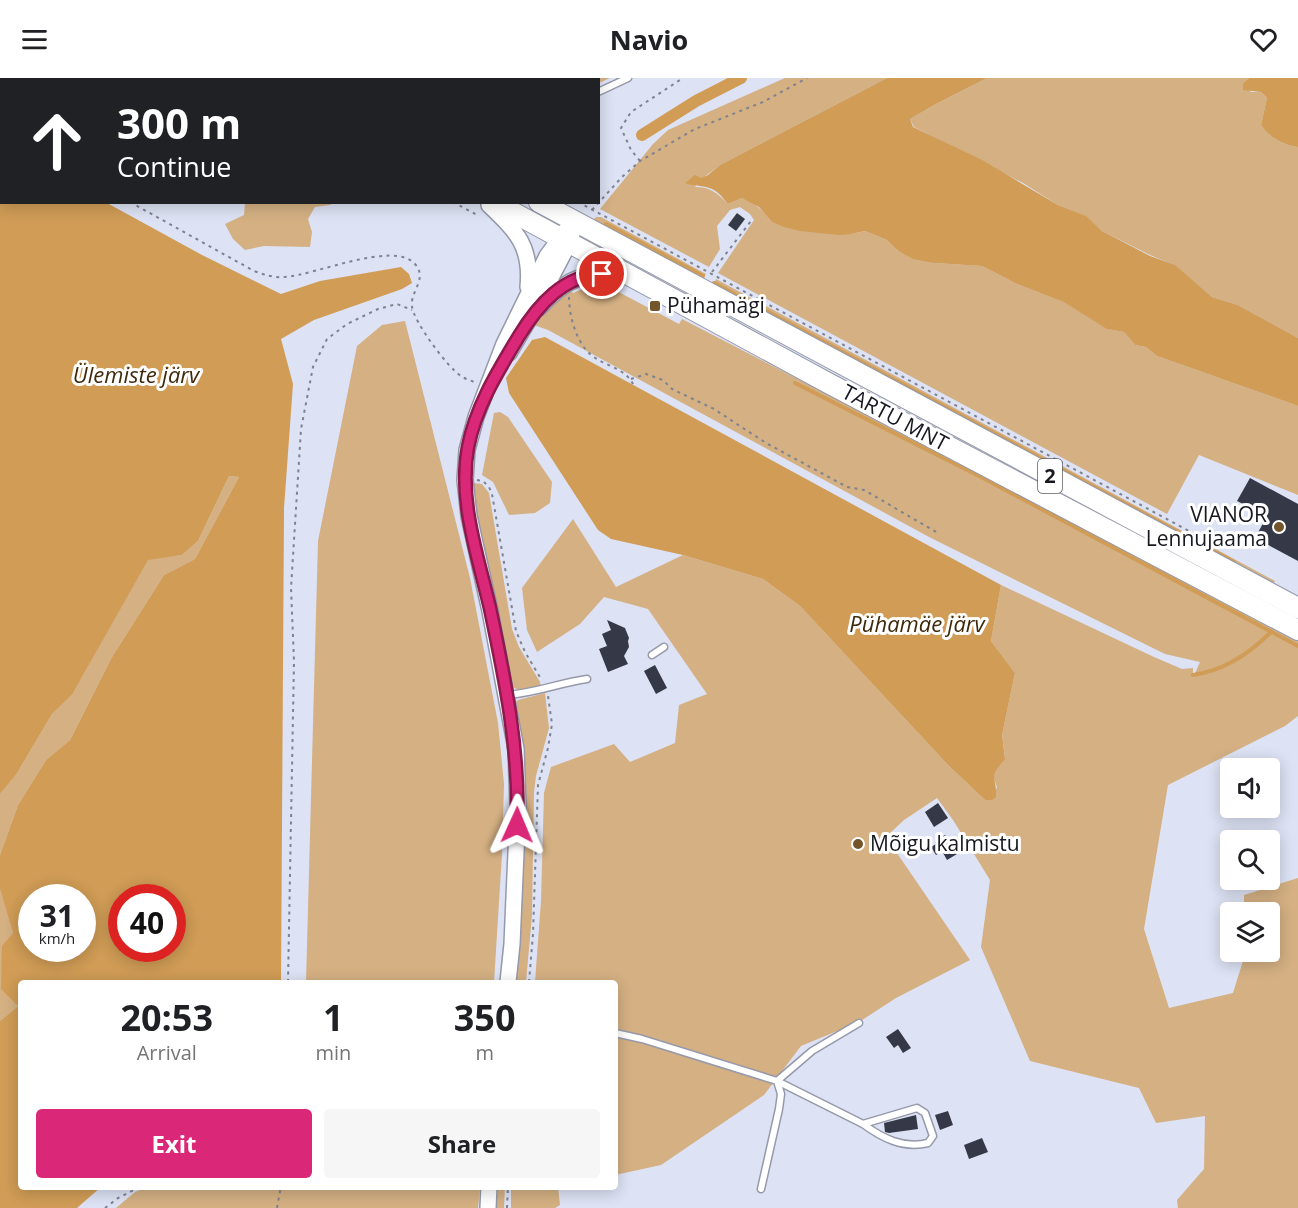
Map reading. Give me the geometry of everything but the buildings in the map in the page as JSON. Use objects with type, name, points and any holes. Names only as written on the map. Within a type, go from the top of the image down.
[{"type":"highway","name":"TARTU MNT","points":[[546,204],[576,212],[1298,608]]},
{"type":"highway","name":"TARTU MNT","points":[[488,207],[564,240],[1298,630]]},
{"type":"street","points":[[488,207],[513,228],[523,243],[529,268],[527,293]]},
{"type":"street","points":[[488,388],[532,314],[576,212]]},
{"type":"street","points":[[508,980],[518,806],[516,749],[466,500],[467,450],[504,344],[527,293],[564,240]]},
{"type":"street","points":[[532,314],[574,279],[588,274],[627,274]]},
{"type":"street","points":[[488,1208],[489,1190]]},
{"type":"lane","points":[[600,91],[628,78]]},
{"type":"lane","points":[[652,655],[663,647]]},
{"type":"lane","points":[[506,695],[527,694],[569,681],[587,679]]},
{"type":"lane","points":[[777,1081],[812,1051],[859,1023]]},
{"type":"lane","points":[[618,1034],[777,1081],[862,1124],[880,1136],[903,1144],[917,1146],[928,1143],[933,1136],[925,1113],[917,1108],[862,1124]]},
{"type":"lane","points":[[761,1189],[779,1109],[781,1095],[777,1081]]},
{"type":"path","points":[[640,161],[631,150],[621,128],[631,112],[683,78]]},
{"type":"path","points":[[600,201],[640,161],[695,129],[763,102],[807,78]]},
{"type":"path","points":[[134,204],[254,271],[269,277],[286,277],[318,271],[362,259],[396,255],[403,257],[414,263],[420,274],[420,282],[411,302],[412,310],[437,352],[460,376]]},
{"type":"path","points":[[467,204],[488,207]]},
{"type":"path","points":[[592,210],[597,204]]},
{"type":"path","points":[[576,212],[592,210],[706,282],[1217,546]]},
{"type":"path","points":[[706,282],[751,221]]},
{"type":"path","points":[[572,291],[568,299],[580,344],[585,351],[631,379],[634,386]]},
{"type":"path","points":[[288,980],[294,662],[291,588],[301,429],[313,367],[327,339],[347,324],[378,309],[398,304],[412,310]]},
{"type":"path","points":[[631,379],[646,374],[663,380],[672,389],[714,409],[766,443],[847,487],[864,490],[938,533]]},
{"type":"path","points":[[105,1208],[134,1190]]},
{"type":"path","points":[[277,1208],[280,1190]]},
{"type":"path","points":[[507,1208],[508,1190]]},
{"type":"shaded area","points":[[600,78],[610,78],[600,83]]},
{"type":"shaded area","points":[[785,78],[887,78],[720,165],[695,187],[713,191],[728,204],[742,198],[747,200],[759,208],[772,222],[851,234],[865,231],[887,240],[897,250],[934,263],[982,266],[1017,284],[1065,302],[1108,329],[1124,332],[1135,345],[1146,347],[1157,356],[1298,406],[1298,495],[1199,455],[1167,514],[718,273],[754,220],[740,207],[730,210],[717,226],[720,249],[709,267],[600,209],[653,144],[668,130]]},
{"type":"shaded area","points":[[987,78],[1249,78],[1243,83],[1251,92],[1261,92],[1267,98],[1261,125],[1277,140],[1298,147],[1298,338],[1238,305],[1212,297],[1174,265],[1102,231],[1085,216],[1058,205],[1023,183],[914,127],[910,119]]},
{"type":"shaded area","points":[[245,204],[332,204],[315,207],[308,219],[312,232],[310,247],[264,246],[245,250],[233,239],[225,224],[244,215]]},
{"type":"shaded area","points":[[601,217],[706,274],[702,279],[597,222],[594,219]]},
{"type":"shaded area","points":[[716,279],[1275,581],[1273,584],[713,286]]},
{"type":"shaded area","points":[[590,286],[613,289],[679,324],[682,319],[1298,639],[1298,716],[1285,726],[1168,785],[1144,929],[1169,1008],[1233,993],[1243,962],[1280,962],[1280,902],[1244,902],[1244,895],[1260,890],[1280,890],[1280,884],[1298,878],[1298,1208],[1178,1208],[1177,1200],[1204,1169],[1205,1116],[1156,1123],[1139,1088],[1030,1061],[981,947],[990,880],[937,798],[904,820],[886,837],[970,960],[896,998],[859,1022],[801,1046],[764,1095],[661,1165],[618,1174],[618,980],[535,980],[541,901],[544,793],[551,767],[614,744],[630,762],[675,743],[679,705],[707,694],[648,609],[604,597],[580,624],[537,652],[527,630],[522,588],[573,519],[616,587],[683,555],[763,579],[800,606],[948,765],[985,800],[992,800],[997,787],[993,776],[994,771],[1005,758],[1002,735],[1015,673],[991,641],[1001,585],[1154,657],[1182,669],[1193,668],[1193,678],[1200,662],[1165,654],[931,538],[548,330],[534,325],[569,288],[573,293]]},
{"type":"shaded area","points":[[405,321],[470,578],[498,723],[504,784],[494,980],[306,980],[318,541],[357,346],[382,325]]},
{"type":"shaded area","points":[[500,412],[508,417],[552,482],[550,503],[535,513],[509,515],[493,482],[482,475],[494,413]]},
{"type":"shaded area","points":[[229,476],[239,477],[195,559],[164,575],[112,657],[70,740],[46,760],[18,805],[0,855],[0,794],[16,775],[52,714],[72,695],[148,559],[182,555],[198,541]]},
{"type":"shaded area","points":[[473,483],[482,484],[489,493],[512,629],[541,687],[519,691],[512,686],[476,518]]},
{"type":"shaded area","points":[[545,693],[549,728],[534,792],[532,915],[526,980],[515,980],[523,842],[522,772],[516,702]]},
{"type":"shaded area","points":[[0,882],[13,933],[18,1006],[0,1021]]},
{"type":"shaded area","points":[[140,1190],[480,1190],[478,1208],[116,1208]]},
{"type":"shaded area","points":[[495,1190],[505,1190],[504,1208],[494,1208]]},
{"type":"shaded area","points":[[511,1190],[558,1190],[560,1205],[555,1208],[511,1208]]},
{"type":"water","points":[[887,78],[987,78],[910,119],[913,127],[982,160],[1058,205],[1086,216],[1102,231],[1150,256],[1175,265],[1212,297],[1238,305],[1298,338],[1298,406],[1157,356],[1146,347],[1135,345],[1124,332],[1107,329],[1064,302],[1017,284],[982,266],[934,263],[913,259],[897,250],[887,240],[865,231],[839,235],[784,227],[772,222],[759,207],[742,198],[728,204],[720,194],[712,189],[685,183],[695,175],[701,178],[708,175],[720,165]]},
{"type":"water","points":[[1249,78],[1298,78],[1298,147],[1277,140],[1261,125],[1267,98],[1261,92],[1243,90],[1243,83]]},
{"type":"water","name":"Ülemiste järv","points":[[0,204],[109,204],[202,255],[281,294],[320,281],[401,267],[409,274],[412,283],[402,289],[314,320],[281,339],[293,384],[284,508],[281,980],[18,980],[18,1006],[1,989],[2,946],[13,933],[0,888],[0,855],[18,805],[46,760],[70,740],[112,657],[164,575],[195,559],[239,477],[229,476],[198,541],[182,555],[148,560],[72,695],[52,714],[16,775],[0,794]]},
{"type":"water","name":"Pühamäe järv","points":[[545,337],[1001,585],[991,641],[1015,673],[1002,735],[1005,759],[999,765],[994,777],[996,797],[992,800],[985,800],[948,765],[800,606],[763,579],[683,555],[611,539],[598,530],[509,393],[506,378],[532,340]]},
{"type":"water","name":"Ülemiste järv","points":[[18,1006],[18,1190],[98,1190],[77,1208],[0,1208],[0,1021]]},
{"type":"waterway","points":[[642,135],[696,101],[741,78]]},
{"type":"waterway","points":[[606,224],[703,276]]},
{"type":"waterway","points":[[714,283],[1234,562]]},
{"type":"waterway","points":[[795,383],[983,478],[1298,646]]},
{"type":"waterway","points":[[1193,675],[1226,665],[1254,647],[1271,632]]},
{"type":"place","name":"Pühamägi","points":[[655,306]]},
{"type":"place","name":"VIANOR Lennujaama","points":[[1279,527]]},
{"type":"place","name":"Mõigu kalmistu","points":[[858,844]]},
{"type":"route","points":[[517,825],[516,749],[466,500],[467,450],[488,388],[532,314],[574,279],[588,274],[602,274]]}]
